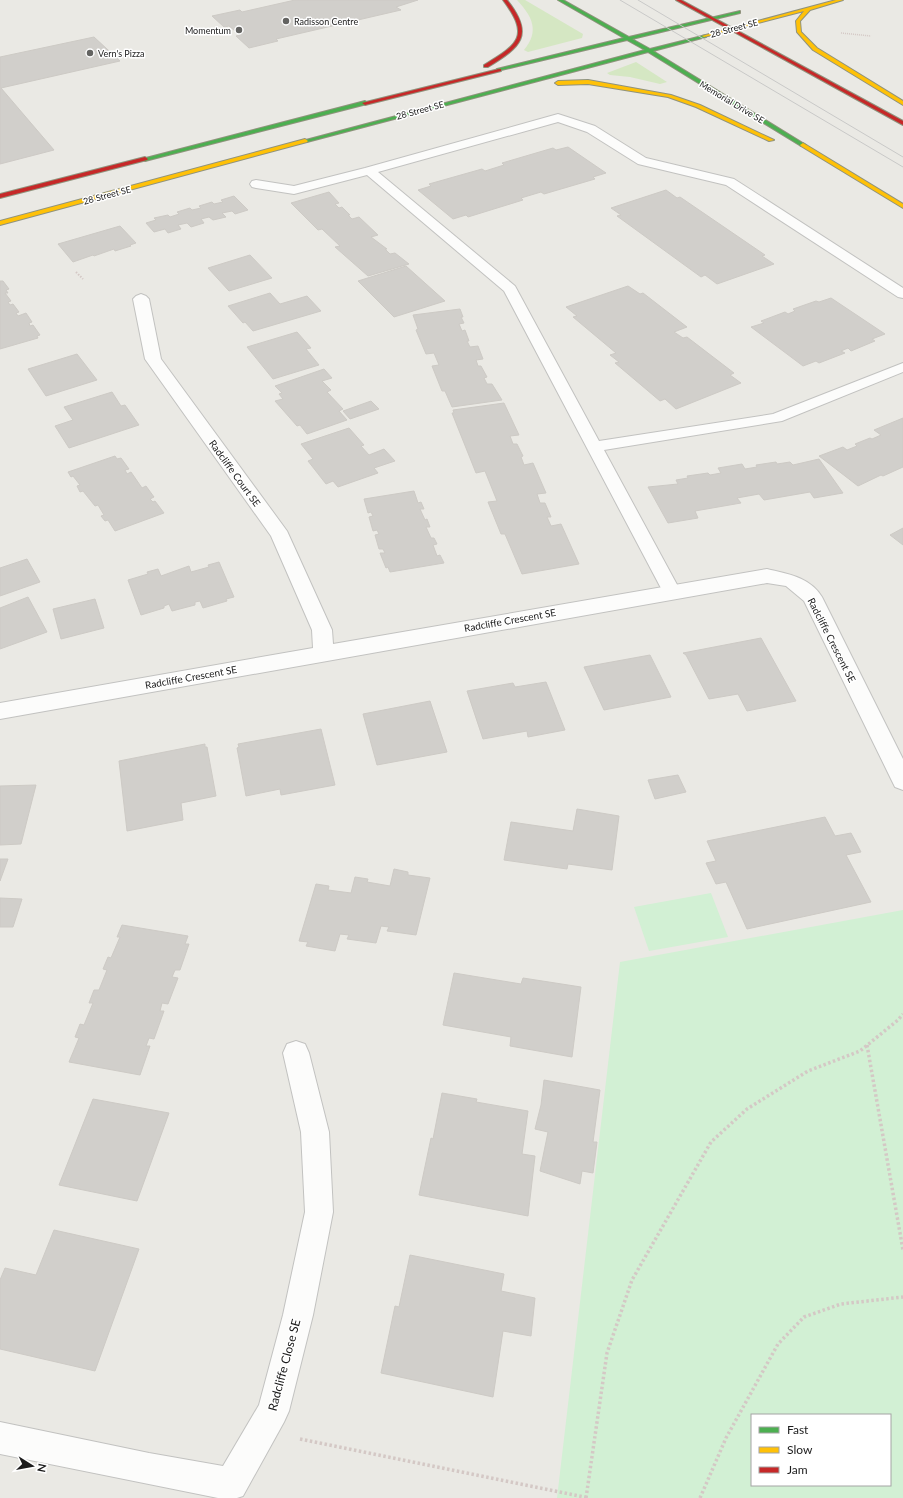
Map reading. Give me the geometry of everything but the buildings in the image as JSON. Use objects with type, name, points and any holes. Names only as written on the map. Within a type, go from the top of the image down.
[{"type":"street","points":[[464,78],[509,53],[520,37],[522,30],[520,20],[505,0]]},
{"type":"street","name":"Memorial Drive SE","points":[[560,0],[648,50],[903,206]]},
{"type":"street","points":[[678,0],[903,123]]},
{"type":"street","name":"28 Street SE","points":[[0,222],[517,84],[841,0]]},
{"type":"street","name":"28 Street SE","points":[[0,196],[464,78],[747,9]]},
{"type":"street","points":[[808,9],[798,21],[799,32],[815,48],[903,103]]},
{"type":"street","points":[[517,84],[588,82],[669,96],[698,106],[777,143]]},
{"type":"street","points":[[792,149],[864,182]]},
{"type":"street","name":"Radcliffe Court SE","points":[[141,299],[153,359],[280,535],[322,630],[324,653]]},
{"type":"street","name":"Radcliffe Crescent SE","points":[[0,711],[767,576],[792,581],[812,597],[903,781]]},
{"type":"street","name":"Radcliffe Close SE","points":[[0,1438],[231,1484],[273,1411],[298,1315],[319,1212],[315,1132],[296,1053]]},
{"type":"lane","points":[[256,184],[294,190],[369,171],[558,118],[591,129],[642,161],[730,182],[903,294]]},
{"type":"lane","points":[[369,171],[510,289],[672,592]]},
{"type":"lane","points":[[595,447],[776,418],[903,367]]},
{"type":"path","points":[[76,272],[83,279]]},
{"type":"path","points":[[262,1431],[587,1498],[607,1353],[632,1280],[711,1142],[747,1109],[808,1071],[860,1051],[898,1020],[903,1014]]},
{"type":"path","points":[[867,1045],[903,1250]]},
{"type":"path","points":[[700,1498],[726,1438],[778,1344],[804,1317],[841,1304],[903,1297]]},
{"type":"green space","points":[[517,0],[525,0],[583,34],[582,38],[528,52],[524,50],[529,43],[533,30],[527,12]]},
{"type":"green space","points":[[636,62],[667,82],[660,84],[630,77],[610,75],[607,73]]},
{"type":"green space","points":[[711,893],[728,937],[649,951],[634,907]]},
{"type":"green space","points":[[903,910],[903,1498],[557,1498],[620,962]]},
{"type":"tram line","points":[[620,0],[903,167]]},
{"type":"tram line","points":[[638,0],[903,157]]},
{"type":"traffic: fast","points":[[560,0],[648,50],[803,145]]},
{"type":"traffic: fast","points":[[499,70],[738,12]]},
{"type":"traffic: fast","points":[[305,141],[704,36]]},
{"type":"traffic: fast","points":[[145,159],[365,103]]},
{"type":"traffic: slow","points":[[704,36],[841,0]]},
{"type":"traffic: slow","points":[[808,9],[798,21],[799,32],[815,49],[903,103]]},
{"type":"traffic: slow","points":[[558,83],[588,82],[669,96],[698,106],[771,140]]},
{"type":"traffic: slow","points":[[0,223],[305,141]]},
{"type":"traffic: slow","points":[[803,145],[903,206]]},
{"type":"traffic: jam","points":[[486,66],[507,52],[519,38],[521,30],[519,22],[505,0]]},
{"type":"traffic: jam","points":[[678,0],[903,123]]},
{"type":"traffic: jam","points":[[365,103],[499,70]]},
{"type":"traffic: jam","points":[[0,196],[145,159]]},
{"type":"place","name":"Radisson Centre","points":[[286,21]]},
{"type":"place","name":"Momentum","points":[[239,30]]},
{"type":"place","name":"Vern's Pizza","points":[[90,53]]}]
